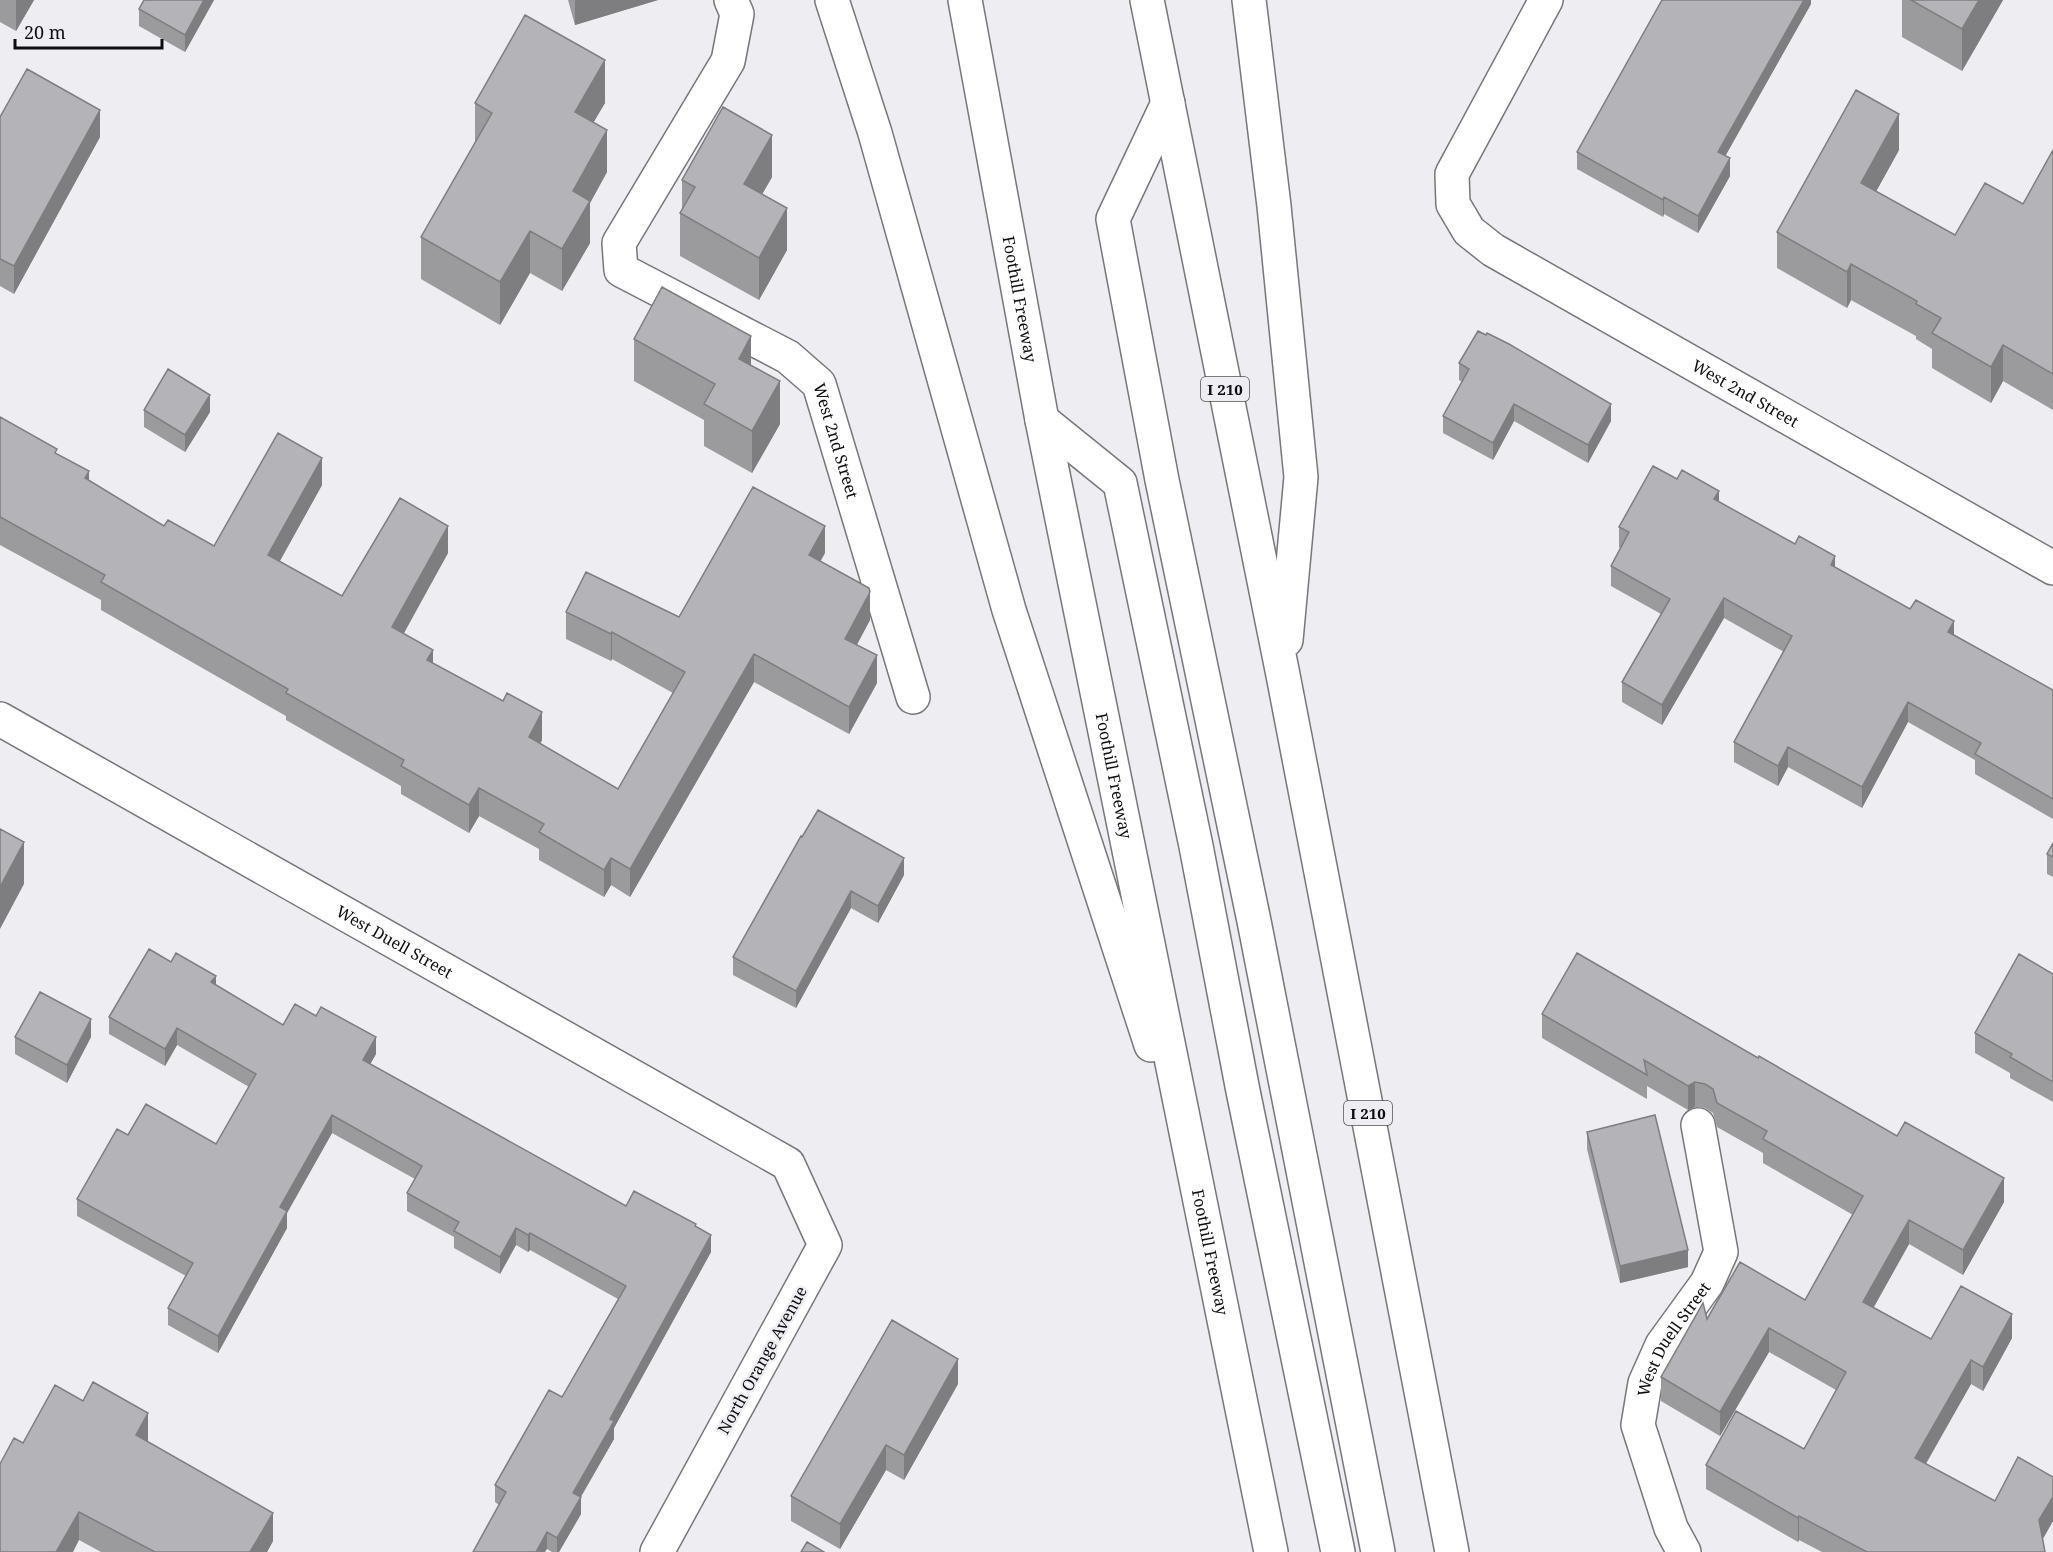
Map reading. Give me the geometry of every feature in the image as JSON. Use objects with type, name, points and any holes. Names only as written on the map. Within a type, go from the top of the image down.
[{"type":"main road","name":"West 2nd Street","points":[[730,0],[737,14],[728,61],[619,243],[621,270],[788,357],[819,384],[914,697]]},
{"type":"main road","points":[[832,0],[875,133],[1009,610],[1199,1194]]},
{"type":"main road","name":"Foothill Freeway","points":[[965,0],[1042,420],[1271,1552]]},
{"type":"main road","name":"I 210","points":[[1147,0],[1283,675],[1452,1552]]},
{"type":"main road","points":[[1249,0],[1274,206],[1301,477],[1283,675]]},
{"type":"main road","name":"West 2nd Street","points":[[1546,0],[1452,174],[1453,204],[1469,231],[1492,250],[2053,568]]},
{"type":"main road","points":[[1168,103],[1113,219],[1162,480],[1254,921],[1378,1552]]},
{"type":"main road","points":[[1042,420],[1120,483],[1196,846],[1243,1091],[1338,1552]]},
{"type":"main road","name":"West Duell Street","points":[[0,719],[788,1164]]},
{"type":"main road","name":"West Duell Street","points":[[1684,1552],[1671,1528],[1638,1425],[1645,1383],[1662,1345],[1707,1283],[1721,1252],[1698,1125]]},
{"type":"main road","name":"North Orange Avenue","points":[[657,1552],[825,1245],[788,1164]]},
{"type":"building","points":[[144,0],[204,0],[185,35],[139,9]]},
{"type":"building","points":[[1662,0],[1804,0],[1718,152],[1730,158],[1698,216],[1664,197],[1663,200],[1577,152]]},
{"type":"building","points":[[1911,0],[1979,0],[1962,29]]},
{"type":"building","points":[[525,15],[605,60],[575,112],[607,130],[573,191],[590,201],[562,249],[530,231],[500,282],[421,237],[492,113],[475,103]]},
{"type":"building","points":[[27,69],[100,110],[14,266],[0,259],[0,117]]},
{"type":"building","points":[[1856,90],[1899,114],[1861,183],[1955,235],[1985,183],[2023,204],[2053,150],[2053,374],[2003,345],[1991,367],[1932,333],[1941,318],[1916,304],[1917,301],[1851,264],[1847,272],[1777,232]]},
{"type":"building","points":[[723,107],[772,135],[744,184],[787,208],[759,258],[680,213],[695,187],[682,180]]},
{"type":"building","points":[[662,287],[751,336],[739,359],[780,381],[752,431],[704,404],[715,384],[634,339]]},
{"type":"building","points":[[1478,331],[1509,344],[1611,404],[1588,445],[1514,404],[1493,443],[1443,416],[1469,369],[1459,363]]},
{"type":"building","points":[[168,369],[210,395],[185,435],[144,410]]},
{"type":"building","points":[[0,417],[57,449],[55,453],[89,471],[85,478],[164,526],[168,520],[214,546],[278,433],[322,458],[268,555],[342,596],[400,498],[448,526],[392,627],[433,650],[427,660],[503,701],[507,693],[542,712],[529,737],[618,789],[685,672],[612,632],[611,634],[566,612],[586,572],[679,617],[753,487],[825,526],[809,555],[869,588],[870,592],[845,639],[877,655],[849,707],[754,654],[630,869],[611,858],[604,870],[539,832],[544,824],[479,788],[469,805],[401,766],[404,760],[286,693],[288,689],[101,582],[105,575],[0,517]]},
{"type":"building","points":[[1653,466],[1677,479],[1682,470],[1719,491],[1714,499],[1795,544],[1799,536],[1835,556],[1831,565],[1910,609],[1916,600],[1954,621],[1948,632],[2053,690],[2053,799],[1975,754],[1981,743],[1908,702],[1862,787],[1788,747],[1778,766],[1734,742],[1792,636],[1724,598],[1662,705],[1622,682],[1670,599],[1611,566],[1629,532],[1619,527]]},
{"type":"building","points":[[818,810],[904,858],[878,906],[851,891],[796,991],[733,957]]},
{"type":"building","points":[[0,829],[24,842],[0,887]]},
{"type":"building","points":[[2053,843],[2053,857],[2047,854]]},
{"type":"building","points":[[149,949],[171,962],[176,953],[216,976],[211,982],[283,1025],[295,1004],[316,1016],[321,1007],[376,1037],[363,1060],[626,1206],[634,1191],[696,1224],[695,1226],[711,1235],[610,1419],[614,1421],[573,1493],[581,1497],[557,1538],[547,1532],[536,1552],[473,1552],[506,1492],[495,1485],[549,1390],[562,1397],[626,1286],[530,1233],[528,1235],[516,1228],[500,1257],[454,1231],[459,1222],[407,1193],[422,1166],[332,1115],[280,1207],[287,1211],[218,1336],[168,1308],[193,1263],[77,1199],[117,1129],[128,1135],[146,1104],[216,1144],[256,1074],[177,1028],[165,1049],[109,1017]]},
{"type":"building","points":[[1577,953],[1897,1136],[1905,1122],[2004,1178],[1963,1250],[1909,1220],[1863,1302],[1931,1339],[1961,1286],[2012,1314],[1983,1367],[1971,1360],[1915,1458],[1995,1501],[2018,1457],[2053,1477],[2053,1497],[2039,1520],[2045,1552],[1867,1552],[1799,1516],[1798,1518],[1706,1465],[1736,1411],[1804,1449],[1846,1372],[1769,1328],[1720,1412],[1661,1377],[1703,1303],[1707,1319],[1740,1262],[1805,1300],[1863,1196],[1763,1139],[1767,1131],[1717,1103],[1713,1089],[1705,1084],[1695,1082],[1688,1086],[1644,1060],[1647,1075],[1542,1014]]},
{"type":"building","points":[[2019,954],[2053,974],[2053,1082],[2010,1057],[2012,1054],[1975,1033]]},
{"type":"building","points":[[40,992],[91,1019],[67,1065],[15,1037]]},
{"type":"building","points":[[1655,1115],[1688,1250],[1620,1266],[1587,1132]]},
{"type":"building","points":[[892,1320],[958,1359],[904,1455],[886,1445],[840,1524],[791,1496]]},
{"type":"building","points":[[93,1382],[148,1413],[136,1435],[273,1513],[250,1552],[155,1552],[79,1512],[56,1552],[0,1552],[0,1464],[14,1438],[23,1443],[55,1385],[83,1401]]},
{"type":"building","points":[[807,1542],[824,1552],[801,1552]]}]
